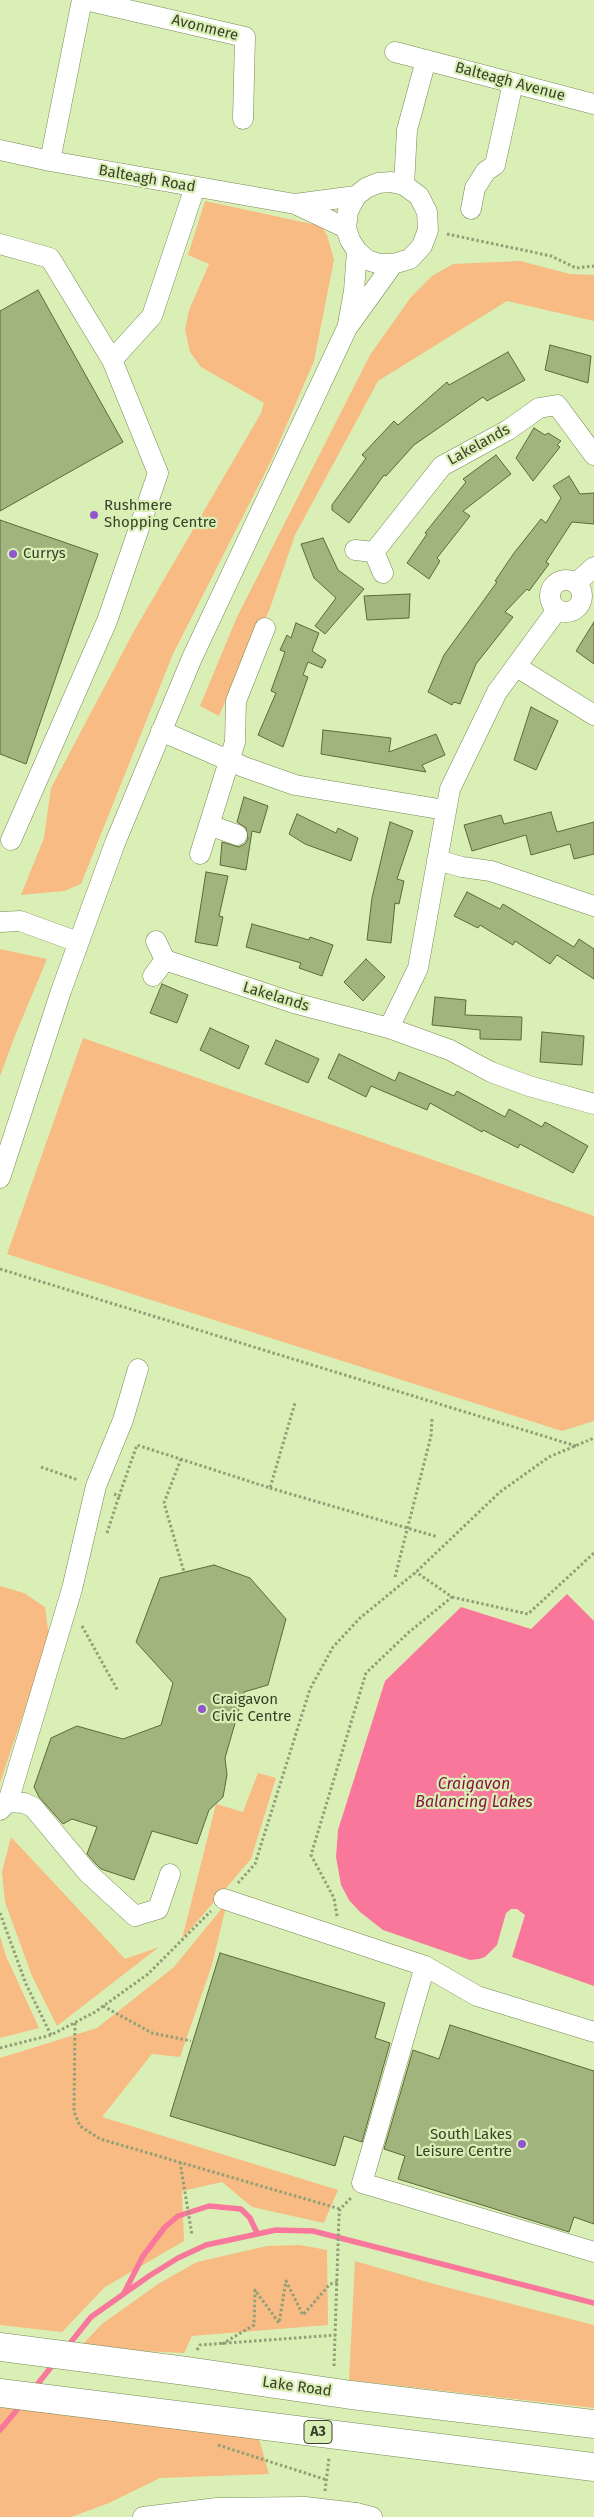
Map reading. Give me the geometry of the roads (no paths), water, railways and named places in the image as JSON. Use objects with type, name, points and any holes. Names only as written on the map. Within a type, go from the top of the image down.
[{"type":"highway","name":"Lake Road","points":[[0,2347],[351,2395],[594,2424]]},
{"type":"highway","name":"A3","points":[[6,2394],[594,2467]]},
{"type":"street","name":"Avonmere","points":[[50,161],[84,0],[245,37],[243,119]]},
{"type":"street","name":"Balteagh Avenue","points":[[395,52],[594,104]]},
{"type":"street","points":[[404,185],[407,130],[426,60]]},
{"type":"street","points":[[471,209],[475,188],[486,171],[495,165],[512,83]]},
{"type":"street","name":"Balteagh Road","points":[[0,150],[50,161],[295,204],[346,228]]},
{"type":"street","points":[[391,182],[404,185],[418,196],[427,212],[428,230],[422,246],[410,258],[393,264],[380,264],[367,260],[357,251],[350,240],[346,228],[348,211],[356,196],[366,188],[378,183],[391,182]]},
{"type":"street","points":[[112,360],[152,316],[195,187]]},
{"type":"street","name":"Balteagh Road","points":[[295,204],[356,196]]},
{"type":"street","points":[[0,244],[50,258],[112,360],[158,473],[107,621],[11,840]]},
{"type":"street","points":[[347,328],[354,291],[357,251]]},
{"type":"street","points":[[0,1178],[78,942],[115,843],[192,658],[347,328],[393,264]]},
{"type":"street","name":"Lakelands","points":[[383,573],[365,551],[442,466],[508,430],[539,408],[557,404],[594,455]]},
{"type":"street","points":[[389,1028],[418,968],[450,789],[497,692],[557,610],[568,612],[577,608],[581,603],[582,592],[576,583],[594,567]]},
{"type":"street","points":[[200,854],[235,742],[236,701],[265,628]]},
{"type":"street","points":[[517,666],[594,715]]},
{"type":"street","points":[[161,731],[230,761],[295,785],[445,810]]},
{"type":"street","points":[[209,825],[238,834]]},
{"type":"street","points":[[437,860],[462,867],[491,871],[594,906]]},
{"type":"street","points":[[0,922],[20,921],[78,942]]},
{"type":"street","points":[[153,976],[165,960],[156,941]]},
{"type":"street","name":"Lakelands","points":[[165,960],[294,1003],[389,1028],[450,1050],[491,1072],[594,1104]]},
{"type":"street","points":[[138,1369],[123,1420],[96,1486],[72,1589],[4,1806],[24,1803],[33,1807],[88,1873],[135,1916],[158,1909],[170,1874]]},
{"type":"street","points":[[224,1898],[425,1966],[477,1996],[594,2032]]},
{"type":"street","points":[[425,1966],[362,2183],[594,2252]]},
{"type":"street","points":[[143,2517],[217,2508],[305,2507],[364,2515]]},
{"type":"water","name":"Craigavon Balancing Lakes","points":[[567,1594],[594,1621],[594,1986],[512,1957],[525,1915],[517,1909],[511,1909],[506,1913],[497,1945],[485,1957],[479,1959],[470,1960],[383,1930],[360,1912],[349,1900],[341,1885],[336,1857],[338,1830],[385,1681],[461,1607],[531,1629]]},
{"type":"waterway","points":[[124,2293],[143,2256],[165,2227],[178,2216],[209,2206],[241,2209],[250,2218],[257,2233]]},
{"type":"waterway","points":[[67,2347],[91,2317],[178,2258],[206,2245],[276,2230],[313,2231],[594,2303]]},
{"type":"waterway","points":[[33,2390],[55,2362]]},
{"type":"waterway","points":[[0,2430],[21,2405]]},
{"type":"place","name":"Rushmere Shopping Centre","points":[[94,515]]},
{"type":"place","name":"Currys","points":[[13,554]]},
{"type":"place","name":"Craigavon Civic Centre","points":[[202,1709]]},
{"type":"place","name":"South Lakes Leisure Centre","points":[[522,2144]]}]
